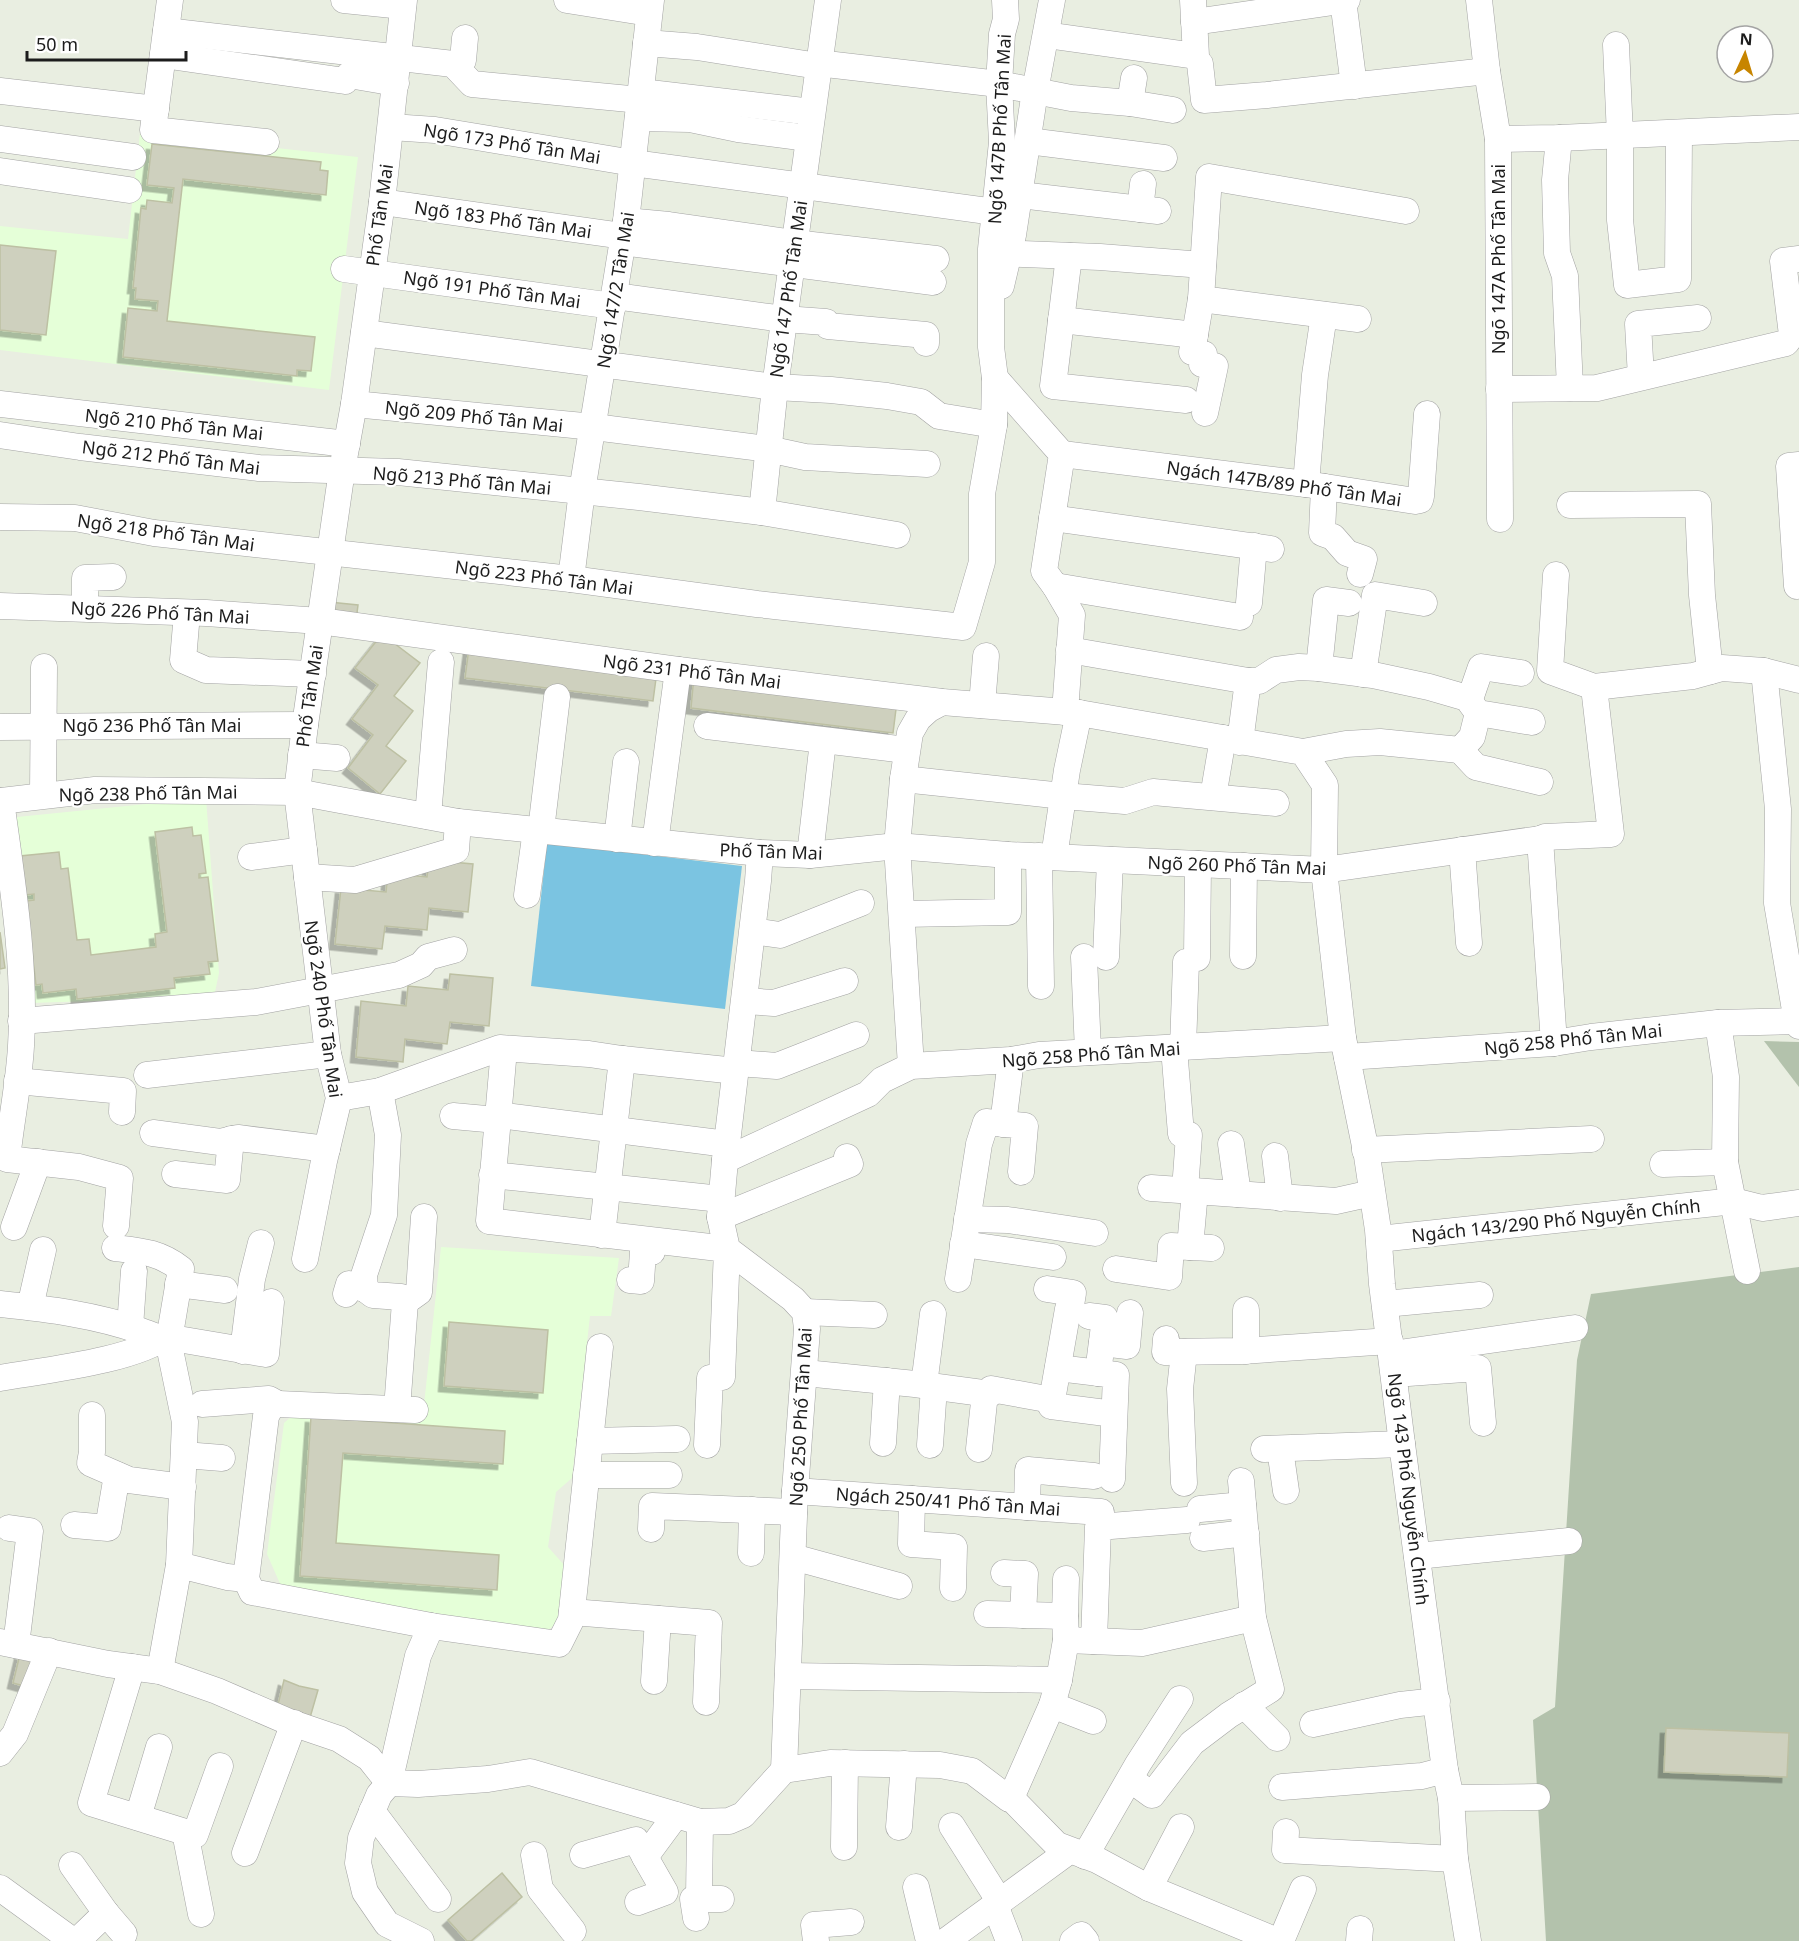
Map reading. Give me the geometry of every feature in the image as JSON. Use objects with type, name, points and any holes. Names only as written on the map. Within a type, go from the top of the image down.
[{"type":"street","points":[[155,120],[170,0]]},
{"type":"street","points":[[345,0],[404,3]]},
{"type":"street","points":[[567,0],[650,6]]},
{"type":"street","name":"Ngõ 147 Phố Tân Mai","points":[[762,512],[775,387],[828,0]]},
{"type":"street","name":"Ngõ 147B Phố Tân Mai","points":[[1000,253],[995,212],[1002,142],[999,84],[1002,34],[1006,19],[1005,0]]},
{"type":"street","name":"Ngõ 147B Phố Tân Mai","points":[[757,604],[963,627],[982,562],[982,494],[994,425],[995,378],[991,330],[1000,253],[1020,195],[1035,92],[1052,0]]},
{"type":"street","points":[[1046,35],[1196,57],[1194,11],[1344,0],[1354,86]]},
{"type":"street","name":"Ngõ 147A Phố Tân Mai","points":[[1479,0],[1498,139],[1500,519]]},
{"type":"street","name":"Phố Tân Mai","points":[[404,3],[382,202],[297,792],[458,822],[760,853],[810,855],[897,846]]},
{"type":"street","name":"Ngõ 147/2 Tân Mai","points":[[571,579],[582,491],[624,233],[650,6]]},
{"type":"street","points":[[165,43],[345,81],[349,75],[453,64],[463,60],[465,38]]},
{"type":"street","points":[[646,44],[697,47],[818,66],[826,64],[999,84],[1071,98],[1130,103],[1173,110]]},
{"type":"street","points":[[1616,45],[1620,136],[1620,220],[1627,285],[1678,279],[1679,133]]},
{"type":"street","points":[[453,64],[472,84],[639,104],[812,112]]},
{"type":"street","points":[[1200,64],[1204,100],[1487,71]]},
{"type":"street","points":[[1130,103],[1134,78]]},
{"type":"street","points":[[0,91],[266,141]]},
{"type":"street","points":[[639,104],[738,129],[808,138]]},
{"type":"street","name":"Ngõ 173 Phố Tân Mai","points":[[391,127],[435,130],[802,187],[995,212]]},
{"type":"street","points":[[1498,139],[1620,136],[1799,127]]},
{"type":"street","points":[[1558,138],[1555,180],[1557,253],[1564,276],[1570,388]]},
{"type":"street","points":[[0,139],[133,157]]},
{"type":"street","points":[[1028,141],[1164,158]]},
{"type":"street","points":[[0,171],[129,190]]},
{"type":"street","points":[[1069,256],[1053,386],[1196,406],[1215,366],[1202,364],[1204,354],[1192,352],[1201,299],[1209,177],[1406,211]]},
{"type":"street","points":[[1020,195],[1147,202]]},
{"type":"street","name":"Ngõ 183 Phố Tân Mai","points":[[382,202],[624,233],[669,225],[793,254],[934,271]]},
{"type":"street","points":[[1000,253],[1203,265]]},
{"type":"street","points":[[1498,389],[1598,388],[1786,343],[1792,335],[1791,260]]},
{"type":"street","name":"Ngõ 191 Phố Tân Mai","points":[[344,269],[614,301],[826,322],[828,326],[926,335],[926,343]]},
{"type":"street","points":[[1201,299],[1358,319]]},
{"type":"street","points":[[1324,315],[1315,375],[1315,485],[1322,533],[1333,537],[1347,553],[1364,559],[1360,574]]},
{"type":"street","points":[[1641,377],[1638,324],[1698,318]]},
{"type":"street","points":[[1061,320],[1195,335]]},
{"type":"street","points":[[364,333],[775,387],[887,396],[921,402],[939,416],[994,425]]},
{"type":"street","points":[[995,378],[1062,454],[1044,571],[1056,586],[1072,615],[1069,650],[1075,730],[1063,796],[1047,856],[1041,986]]},
{"type":"street","name":"Ngõ 209 Phố Tân Mai","points":[[354,404],[594,427],[768,449],[805,457],[927,464]]},
{"type":"street","name":"Ngõ 210 Phố Tân Mai","points":[[0,405],[347,444]]},
{"type":"street","name":"Ngách 147B/89 Phố Tân Mai","points":[[1062,454],[1315,485],[1416,501],[1422,496],[1427,414]]},
{"type":"street","name":"Ngõ 212 Phố Tân Mai","points":[[0,435],[259,468],[342,471]]},
{"type":"street","points":[[1797,586],[1789,466],[1799,465]]},
{"type":"street","name":"Ngõ 213 Phố Tân Mai","points":[[342,471],[398,472],[582,491],[762,512],[897,535]]},
{"type":"street","points":[[1570,505],[1698,504],[1702,595],[1710,671]]},
{"type":"street","name":"Ngõ 218 Phố Tân Mai","points":[[0,517],[75,518],[154,533],[331,552]]},
{"type":"street","points":[[1052,518],[1262,547],[1244,610],[1056,586]]},
{"type":"street","name":"Ngõ 223 Phố Tân Mai","points":[[331,552],[571,579],[757,604]]},
{"type":"street","points":[[1556,575],[1550,671],[1594,687],[1693,676],[1722,668],[1764,671],[1799,680]]},
{"type":"street","points":[[85,608],[85,578],[113,577]]},
{"type":"street","points":[[1363,674],[1376,595],[1424,603]]},
{"type":"street","points":[[1319,668],[1326,600],[1349,603]]},
{"type":"street","name":"Ngõ 226 Phố Tân Mai","points":[[0,606],[85,608],[320,621]]},
{"type":"street","points":[[187,613],[183,660],[206,670],[313,674]]},
{"type":"street","name":"Ngõ 231 Phố Tân Mai","points":[[320,621],[678,670],[942,702],[1072,712],[1302,752],[1346,744],[1380,742],[1460,750]]},
{"type":"street","points":[[1069,650],[1248,681],[1259,681],[1276,670],[1299,667],[1363,674],[1429,687],[1472,706],[1532,722]]},
{"type":"street","points":[[981,705],[986,656]]},
{"type":"street","points":[[428,816],[441,662]]},
{"type":"street","points":[[43,795],[44,667]]},
{"type":"street","points":[[1521,673],[1481,667],[1471,696],[1472,736],[1460,750],[1476,766],[1540,782]]},
{"type":"street","points":[[655,843],[678,670]]},
{"type":"street","points":[[1764,671],[1778,809],[1777,903],[1798,1023]]},
{"type":"street","points":[[1213,797],[1248,681]]},
{"type":"street","name":"Ngõ 260 Phố Tân Mai","points":[[897,846],[1008,855],[1324,870],[1545,837],[1611,834],[1594,687]]},
{"type":"street","points":[[527,895],[557,697]]},
{"type":"street","points":[[911,1066],[897,846],[906,750],[910,733],[918,719],[929,709],[942,702]]},
{"type":"street","name":"Ngõ 236 Phố Tân Mai","points":[[0,728],[305,724]]},
{"type":"street","points":[[706,726],[906,750]]},
{"type":"street","points":[[810,855],[823,741]]},
{"type":"street","name":"Ngõ 143 Phố Nguyễn Chính","points":[[1302,752],[1325,785],[1324,870],[1345,1047],[1379,1239],[1402,1444],[1445,1770],[1451,1798],[1455,1859],[1468,1941]]},
{"type":"street","points":[[301,754],[337,758]]},
{"type":"street","points":[[617,839],[626,762]]},
{"type":"street","points":[[903,779],[1125,801],[1153,792],[1276,803]]},
{"type":"street","name":"Ngõ 238 Phố Tân Mai","points":[[0,801],[95,790],[297,792]]},
{"type":"street","name":"Ngõ 240 Phố Tân Mai","points":[[297,792],[328,1054],[339,1098],[305,1259]]},
{"type":"street","points":[[0,801],[14,1038],[7,1159],[79,1167],[120,1178],[115,1237],[152,1252],[181,1269],[170,1334],[163,1339],[141,1349],[103,1359],[0,1378]]},
{"type":"street","points":[[307,877],[355,880],[456,850],[458,822]]},
{"type":"street","points":[[1540,839],[1554,1043]]},
{"type":"street","points":[[251,857],[304,850]]},
{"type":"street","points":[[1462,850],[1469,942]]},
{"type":"street","points":[[707,1445],[710,1378],[722,1377],[727,1249],[720,1208],[760,853]]},
{"type":"street","points":[[903,914],[1008,912],[1008,855]]},
{"type":"street","points":[[1088,1052],[1095,957],[1110,860]]},
{"type":"street","points":[[1116,1269],[1169,1277],[1171,1246],[1201,1248],[1190,1191],[1189,1136],[1181,1134],[1179,1047],[1191,960],[1198,864]]},
{"type":"street","points":[[1243,956],[1244,866]]},
{"type":"street","points":[[753,931],[780,935],[861,903]]},
{"type":"street","points":[[14,1038],[256,1002],[399,975],[421,964],[428,957],[454,950]]},
{"type":"street","points":[[745,1001],[774,1003],[845,981]]},
{"type":"street","points":[[1718,1023],[1726,1077],[1725,1162],[1747,1271]]},
{"type":"street","name":"Ngõ 258 Phố Tân Mai","points":[[726,1152],[868,1094],[882,1080],[911,1066],[1011,1060],[1039,1055],[1179,1047],[1554,1043],[1718,1023],[1798,1023]]},
{"type":"street","points":[[339,1098],[380,1090],[500,1048],[737,1067],[777,1066],[856,1035]]},
{"type":"street","points":[[504,1049],[489,1221],[727,1249]]},
{"type":"street","points":[[158,1078],[202,1079],[291,1067],[328,1054]]},
{"type":"street","points":[[602,1234],[622,1059]]},
{"type":"street","points":[[1003,1124],[1011,1060]]},
{"type":"street","points":[[10,1095],[123,1090],[122,1112]]},
{"type":"street","points":[[380,1090],[388,1135],[384,1215],[364,1275],[355,1292],[401,1297],[405,1302],[406,1410],[278,1404],[271,1407],[266,1416],[246,1579],[252,1592],[431,1626],[560,1644],[572,1620],[600,1347]]},
{"type":"street","points":[[453,1116],[498,1117],[614,1129],[726,1152]]},
{"type":"street","points":[[958,1279],[979,1144],[986,1122],[1025,1126],[1021,1172]]},
{"type":"street","points":[[153,1133],[220,1142],[238,1138],[327,1149]]},
{"type":"street","points":[[175,1174],[227,1180],[231,1139]]},
{"type":"street","points":[[1365,1150],[1591,1139]]},
{"type":"street","points":[[1231,1144],[1238,1194]]},
{"type":"street","points":[[1275,1155],[1280,1198]]},
{"type":"street","points":[[492,1175],[607,1187],[720,1208],[850,1164],[847,1157]]},
{"type":"street","points":[[14,1227],[38,1162]]},
{"type":"street","points":[[1663,1164],[1725,1162]]},
{"type":"street","points":[[1151,1188],[1336,1201],[1372,1193]]},
{"type":"street","name":"Ngách 143/290 Phố Nguyễn Chính","points":[[1379,1239],[1733,1201],[1762,1208],[1799,1203]]},
{"type":"street","points":[[405,1302],[419,1292],[424,1217]]},
{"type":"street","points":[[967,1219],[1008,1220],[1095,1233]]},
{"type":"street","points":[[630,1280],[640,1281],[643,1252],[652,1252],[654,1241]]},
{"type":"street","points":[[243,1351],[252,1279],[261,1243]]},
{"type":"street","points":[[963,1244],[1053,1257]]},
{"type":"street","name":"Ngõ 250 Phố Tân Mai","points":[[727,1249],[793,1299],[804,1311],[807,1329],[795,1501],[784,1770]]},
{"type":"street","points":[[30,1307],[43,1250]]},
{"type":"street","points":[[130,1327],[134,1271]]},
{"type":"street","points":[[178,1284],[225,1290]]},
{"type":"street","points":[[1047,1289],[1073,1293],[1068,1309],[1051,1406],[1114,1414]]},
{"type":"street","points":[[1385,1304],[1480,1295]]},
{"type":"street","points":[[0,1304],[81,1315],[130,1327],[163,1339],[178,1339],[266,1354],[271,1302]]},
{"type":"street","points":[[1246,1310],[1246,1351]]},
{"type":"street","points":[[804,1311],[874,1315]]},
{"type":"street","points":[[1102,1343],[1127,1346],[1130,1313]]},
{"type":"street","points":[[930,1445],[929,1386],[933,1314]]},
{"type":"street","points":[[1089,1316],[1105,1318],[1098,1373]]},
{"type":"street","points":[[1392,1356],[1575,1328]]},
{"type":"street","points":[[160,1671],[179,1565],[185,1422],[172,1352],[163,1339]]},
{"type":"street","points":[[1184,1483],[1180,1389],[1175,1345],[1246,1351],[1392,1356],[1478,1368],[1483,1423]]},
{"type":"street","points":[[1027,1507],[1029,1470],[1103,1478],[1114,1414],[1116,1375],[1058,1368]]},
{"type":"street","points":[[804,1373],[990,1394],[991,1389],[1052,1400]]},
{"type":"street","points":[[883,1443],[887,1381]]},
{"type":"street","points":[[979,1449],[985,1393]]},
{"type":"street","points":[[202,1404],[269,1399],[278,1404]]},
{"type":"street","points":[[92,1414],[90,1463],[129,1480],[183,1487]]},
{"type":"street","points":[[590,1441],[677,1439]]},
{"type":"street","points":[[1286,1491],[1272,1449],[1402,1444]]},
{"type":"street","points":[[184,1455],[222,1458]]},
{"type":"street","points":[[74,1525],[108,1528],[117,1475]]},
{"type":"street","points":[[586,1475],[669,1475]]},
{"type":"street","points":[[1130,1779],[1152,1795],[1192,1743],[1244,1705],[1271,1689],[1252,1618],[1242,1493],[1197,1523]]},
{"type":"street","points":[[912,1499],[911,1544],[954,1547],[953,1588]]},
{"type":"street","name":"Ngách 250/41 Phố Tân Mai","points":[[651,1529],[652,1506],[698,1516],[752,1510],[795,1501],[912,1499],[1101,1512]]},
{"type":"street","points":[[751,1553],[752,1510]]},
{"type":"street","points":[[1094,1641],[1098,1527],[1197,1523],[1245,1533]]},
{"type":"street","points":[[9,1528],[30,1531],[8,1643],[108,1664],[160,1671],[227,1695],[339,1739],[369,1758],[389,1783],[418,1784],[488,1779],[530,1772],[700,1822],[729,1821],[743,1815],[784,1770],[830,1763],[940,1765],[972,1771],[1011,1798],[1057,1845],[1097,1860],[1149,1888],[1279,1941],[1303,1889]]},
{"type":"street","points":[[1417,1556],[1569,1542]]},
{"type":"street","points":[[793,1557],[899,1586]]},
{"type":"street","points":[[179,1565],[227,1577],[246,1579]]},
{"type":"street","points":[[1004,1573],[1024,1574],[1023,1614]]},
{"type":"street","points":[[1011,1798],[1052,1705],[1059,1680],[1066,1628],[1066,1579]]},
{"type":"street","points":[[572,1612],[709,1623],[706,1702]]},
{"type":"street","points":[[987,1614],[1023,1614],[1066,1628],[1094,1641],[1142,1643],[1252,1618]]},
{"type":"street","points":[[654,1681],[658,1619]]},
{"type":"street","points":[[421,1941],[381,1933],[365,1892],[357,1863],[361,1838],[379,1795],[389,1783],[418,1656],[431,1626]]},
{"type":"street","points":[[0,1754],[15,1734],[49,1651]]},
{"type":"street","points":[[132,1666],[91,1803],[197,1836]]},
{"type":"street","points":[[788,1676],[1059,1680]]},
{"type":"street","points":[[946,1941],[997,1904],[1077,1854],[1130,1779],[1180,1699]]},
{"type":"street","points":[[1313,1724],[1400,1706],[1437,1701]]},
{"type":"street","points":[[1052,1705],[1094,1721]]},
{"type":"street","points":[[1244,1705],[1277,1738]]},
{"type":"street","points":[[245,1853],[294,1723]]},
{"type":"street","points":[[138,1817],[159,1747]]},
{"type":"street","points":[[844,1847],[845,1763]]},
{"type":"street","points":[[899,1827],[904,1764]]},
{"type":"street","points":[[201,1914],[197,1836],[220,1766]]},
{"type":"street","points":[[1282,1786],[1422,1776],[1445,1770]]},
{"type":"street","points":[[1451,1798],[1537,1797]]},
{"type":"street","points":[[372,1811],[438,1899]]},
{"type":"street","points":[[645,1857],[676,1815]]},
{"type":"street","points":[[700,1822],[705,1905]]},
{"type":"street","points":[[952,1826],[997,1904],[1009,1941]]},
{"type":"street","points":[[1149,1888],[1181,1827]]},
{"type":"street","points":[[1286,1832],[1285,1850],[1455,1859]]},
{"type":"street","points":[[583,1855],[636,1840],[665,1892],[638,1902]]},
{"type":"street","points":[[534,1855],[540,1889],[571,1933]]},
{"type":"street","points":[[72,1865],[124,1934]]},
{"type":"street","points":[[916,1887],[929,1941]]},
{"type":"street","points":[[0,1888],[75,1941],[106,1913]]},
{"type":"street","points":[[816,1941],[814,1925],[851,1922]]},
{"type":"shaded area","points":[[140,133],[358,157],[329,390],[0,350],[0,226],[128,239]]},
{"type":"shaded area","points":[[206,798],[219,973],[214,997],[31,1003],[7,818]]},
{"type":"shaded area","points":[[547,843],[742,866],[725,1009],[531,986]]},
{"type":"shaded area","points":[[1764,1041],[1799,1042],[1799,1087]]},
{"type":"shaded area","points":[[441,1247],[619,1258],[611,1316],[590,1316],[572,1478],[556,1492],[548,1547],[565,1566],[560,1621],[545,1632],[281,1586],[267,1554],[284,1423],[299,1410],[423,1414]]},
{"type":"shaded area","points":[[1799,1267],[1799,1941],[1546,1941],[1533,1720],[1555,1707],[1577,1360],[1591,1294]]},
{"type":"building","points":[[152,144],[321,162],[320,170],[328,171],[326,195],[183,179],[167,321],[315,337],[311,371],[297,370],[297,376],[123,357],[128,308],[157,311],[158,301],[135,299],[136,288],[133,288],[141,208],[146,209],[147,200],[172,203],[174,188],[147,185]]},
{"type":"building","points":[[0,245],[56,251],[46,335],[0,330]]},
{"type":"building","points":[[329,602],[358,605],[356,621],[327,618]]},
{"type":"building","points":[[382,634],[420,663],[394,696],[413,711],[386,746],[406,761],[380,794],[348,768],[373,735],[352,719],[378,685],[355,668]]},
{"type":"building","points":[[469,648],[657,671],[653,701],[465,678]]},
{"type":"building","points":[[694,676],[897,701],[893,733],[691,708]]},
{"type":"building","points":[[192,827],[193,836],[201,835],[206,873],[199,874],[199,878],[208,877],[218,961],[208,962],[210,974],[174,978],[175,988],[77,999],[76,989],[43,993],[42,984],[36,985],[26,901],[34,900],[34,894],[25,895],[20,856],[59,852],[61,869],[68,868],[77,940],[89,939],[91,955],[156,947],[155,934],[167,932],[155,832]]},
{"type":"building","points":[[429,860],[473,864],[468,912],[429,908],[427,930],[385,926],[382,949],[335,944],[341,888],[386,892],[388,873],[427,877]]},
{"type":"building","points":[[0,932],[5,968],[0,969]]},
{"type":"building","points":[[450,974],[493,978],[489,1026],[450,1022],[447,1044],[405,1039],[403,1062],[356,1057],[361,1001],[406,1006],[408,986],[448,990]]},
{"type":"building","points":[[449,1322],[548,1330],[543,1393],[444,1386]]},
{"type":"building","points":[[311,1417],[505,1431],[503,1464],[343,1453],[336,1543],[499,1555],[497,1590],[300,1576]]},
{"type":"building","points":[[20,1654],[38,1659],[31,1688],[13,1683]]},
{"type":"building","points":[[284,1680],[318,1690],[307,1728],[276,1713]]},
{"type":"building","points":[[1666,1728],[1789,1733],[1787,1777],[1664,1772]]},
{"type":"building","points":[[502,1873],[522,1897],[471,1941],[467,1941],[448,1920]]}]
